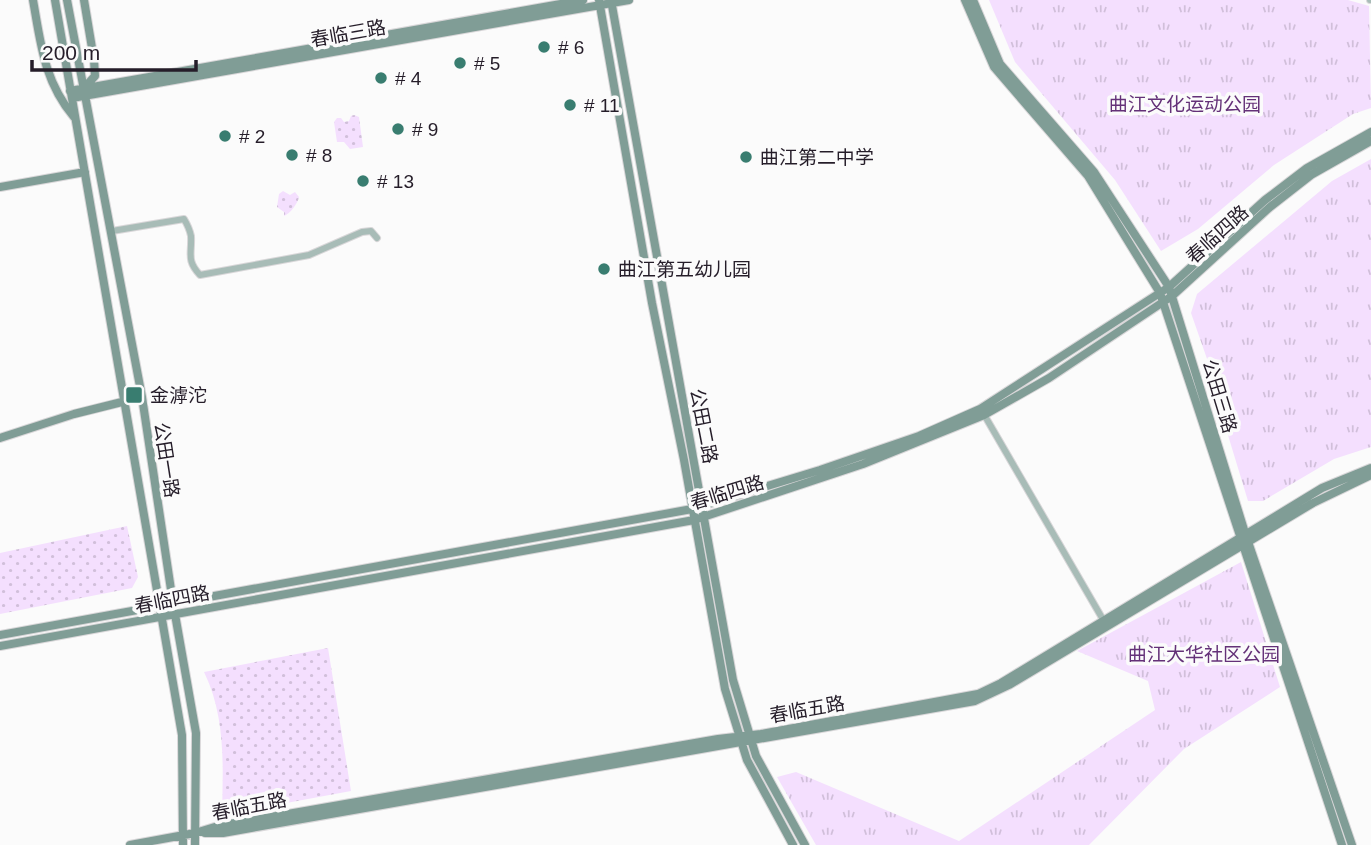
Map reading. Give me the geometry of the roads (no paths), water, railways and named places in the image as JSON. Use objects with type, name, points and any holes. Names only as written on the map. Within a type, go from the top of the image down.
[{"type":"street","points":[[33,0],[50,80],[61,102],[75,118]]},
{"type":"street","name":"公田一路","points":[[55,0],[182,735],[183,840]]},
{"type":"street","name":"公田一路","points":[[67,0],[142,397],[196,733],[195,845]]},
{"type":"street","points":[[84,0],[95,76],[86,91]]},
{"type":"street","name":"春临三路","points":[[71,94],[583,0]]},
{"type":"street","name":"春临三路","points":[[86,91],[629,0]]},
{"type":"street","name":"公田三路","points":[[965,0],[994,67],[1088,176],[1160,293],[1352,845]]},
{"type":"street","name":"公田三路","points":[[973,0],[1000,64],[1094,172],[1169,287],[1242,535]]},
{"type":"street","name":"公田二路","points":[[612,2],[745,739],[805,845]]},
{"type":"street","name":"公田二路","points":[[599,3],[725,689],[745,739],[759,785],[793,845]]},
{"type":"street","name":"春临四路","points":[[0,635],[692,509],[919,436],[982,412],[1169,287],[1265,200],[1307,168],[1371,132]]},
{"type":"street","name":"春临四路","points":[[0,646],[694,520],[863,464],[982,412],[1049,378],[1163,303],[1270,206],[1311,175],[1371,141]]},
{"type":"street","points":[[0,187],[85,172]]},
{"type":"street","points":[[112,231],[184,219],[191,235],[189,251],[192,267],[200,275],[309,255],[362,232],[371,232],[377,238]]},
{"type":"street","points":[[0,438],[74,414],[142,397]]},
{"type":"street","points":[[982,412],[1105,624]]},
{"type":"street","name":"春临五路","points":[[130,845],[183,840],[195,833],[223,833],[745,739],[975,701],[1009,685],[1242,535],[1322,488],[1371,468]]},
{"type":"street","name":"春临五路","points":[[1105,624],[1313,503],[1371,475]]},
{"type":"street","name":"公田三路","points":[[1246,544],[1342,845]]},
{"type":"place","name":"# 6","points":[[544,47]]},
{"type":"place","name":"# 5","points":[[460,63]]},
{"type":"place","name":"# 4","points":[[381,78]]},
{"type":"place","name":"# 11","points":[[570,105]]},
{"type":"place","name":"# 9","points":[[398,129]]},
{"type":"place","name":"# 2","points":[[225,136]]},
{"type":"place","name":"# 8","points":[[292,155]]},
{"type":"place","name":"曲江第二中学","points":[[746,157]]},
{"type":"place","name":"# 13","points":[[363,181]]},
{"type":"place","name":"曲江第五幼儿园","points":[[604,269]]},
{"type":"place","name":"金滹沱","points":[[134,395]]},
{"type":"park label","name":"曲江文化运动公园","points":[[1185,104]]},
{"type":"park label","name":"曲江大华社区公园","points":[[1204,654]]}]
